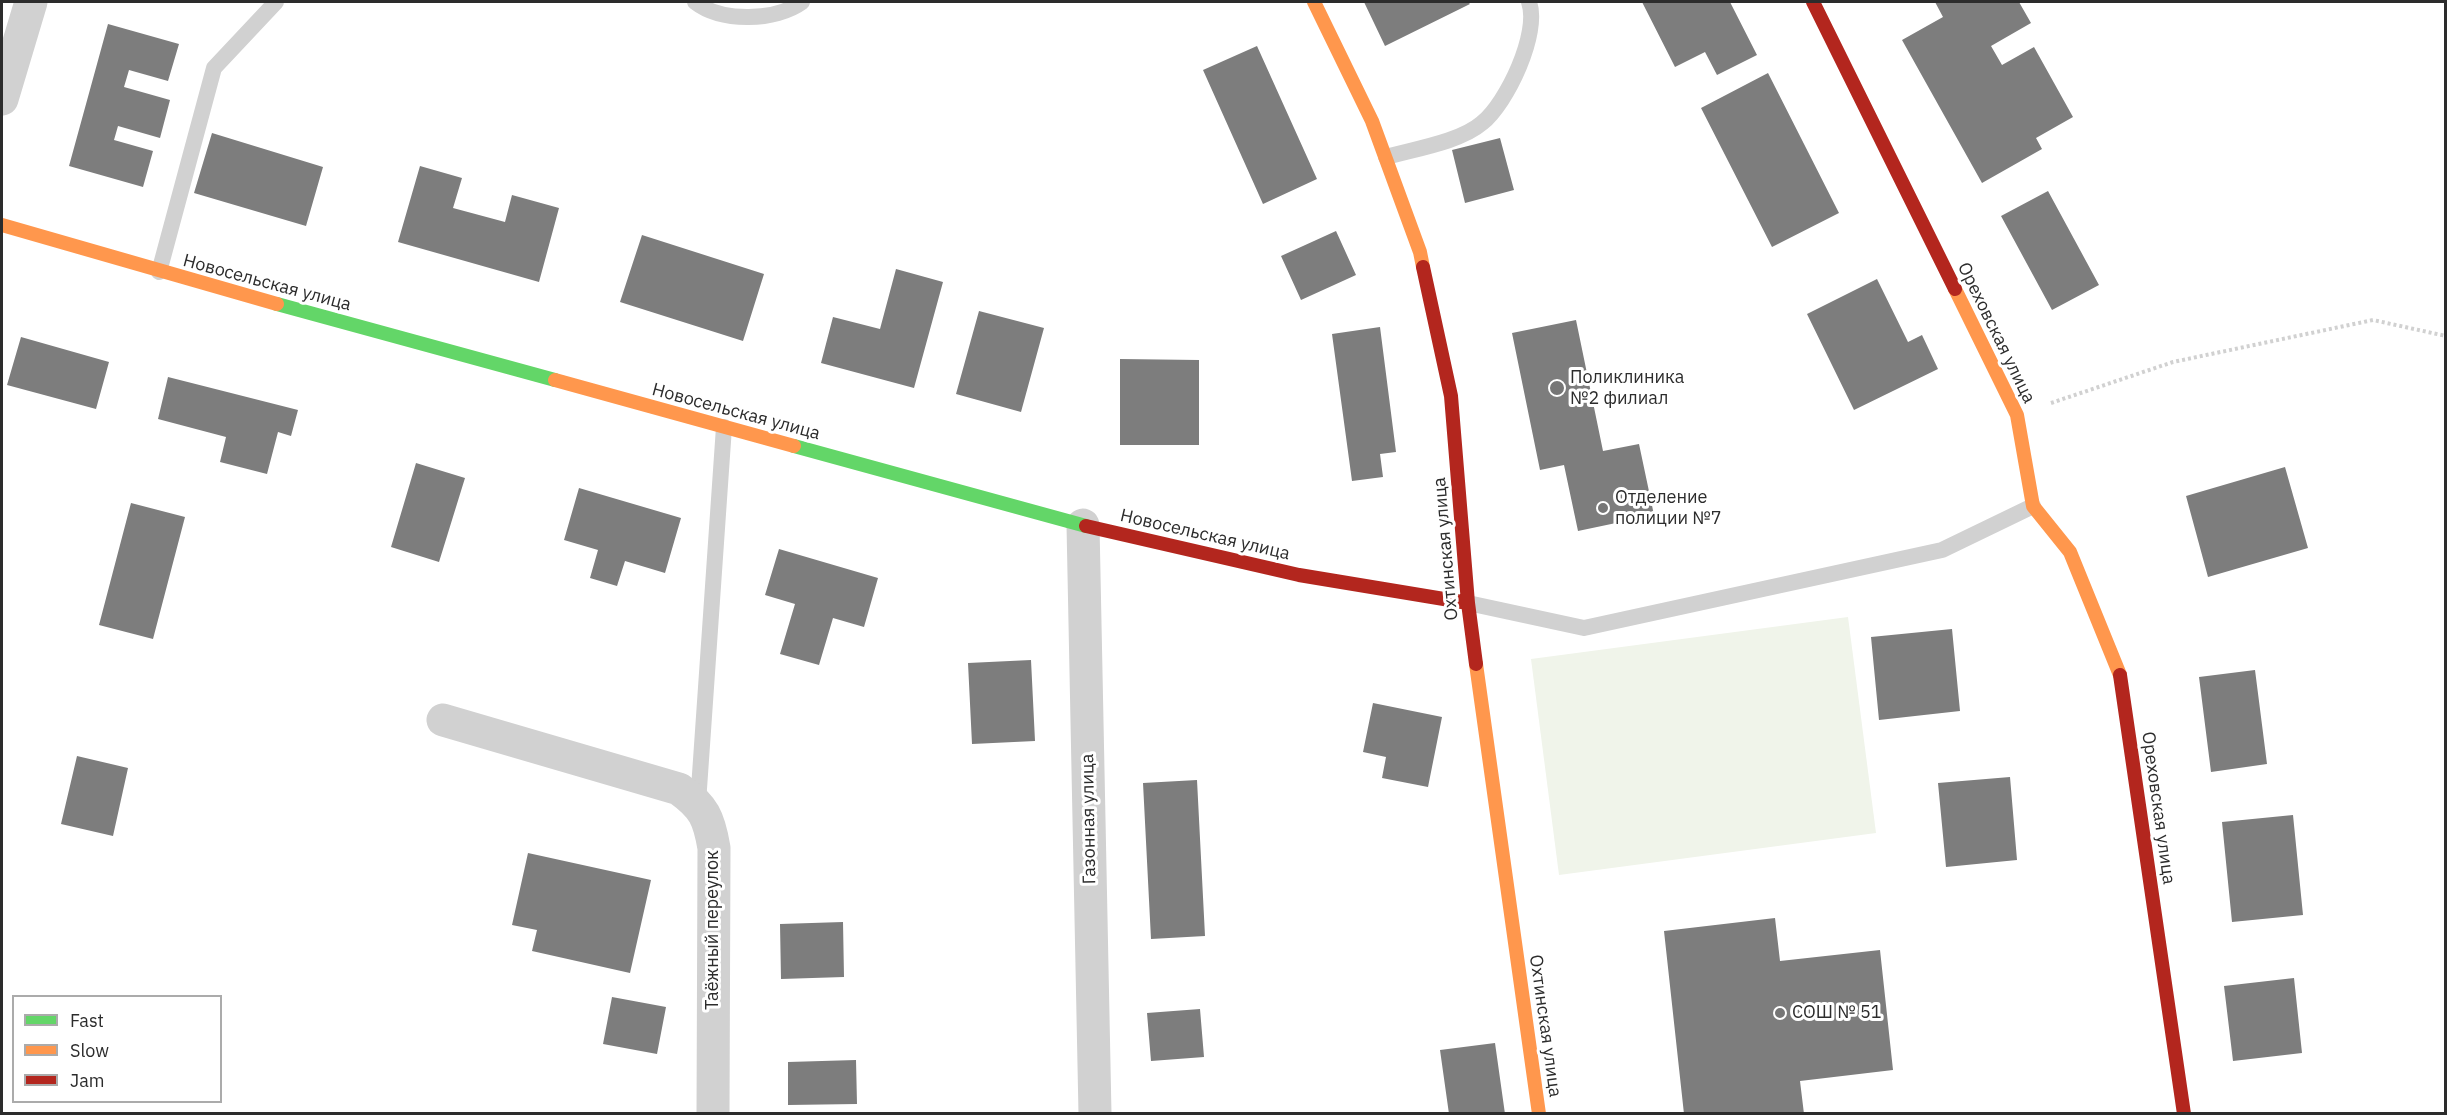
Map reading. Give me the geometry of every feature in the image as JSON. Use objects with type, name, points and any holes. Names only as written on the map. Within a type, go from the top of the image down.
[{"type":"street","points":[[2,99],[31,2]]},
{"type":"street","name":"Охтинская улица","points":[[1314,2],[1372,121],[1420,252],[1451,396],[1468,603],[1539,1113]]},
{"type":"street","name":"Ореховская улица","points":[[1813,2],[2017,415],[2033,506],[2070,552],[2121,677],[2184,1113]]},
{"type":"street","name":"Новосельская улица","points":[[2,225],[159,272],[1083,525],[1299,575],[1468,603]]},
{"type":"street","name":"Газонная улица","points":[[1083,525],[1095,1113]]},
{"type":"street","points":[[443,720],[679,789],[698,803]]},
{"type":"street","name":"Таёжный переулок","points":[[698,803],[709,823],[714,848],[713,1113]]},
{"type":"lane","points":[[159,272],[214,68],[276,2]]},
{"type":"lane","points":[[695,2],[731,16],[764,17],[802,2]]},
{"type":"lane","points":[[1386,157],[1464,135],[1483,123],[1508,89],[1528,45],[1532,8],[1529,2]]},
{"type":"lane","points":[[698,803],[724,427]]},
{"type":"lane","points":[[1468,603],[1584,628],[1942,550],[2033,506]]},
{"type":"path","points":[[2017,415],[2173,362],[2373,321],[2445,336]]},
{"type":"shaded area","points":[[1848,617],[1876,833],[1559,875],[1531,659]]},
{"type":"building","points":[[1364,2],[1468,2],[1470,4],[1385,46]]},
{"type":"building","points":[[1642,2],[1730,2],[1757,55],[1717,75],[1705,52],[1675,67]]},
{"type":"building","points":[[1935,2],[2019,2],[2031,23],[1991,46],[2002,65],[2034,47],[2073,117],[2036,138],[2042,149],[1982,183],[1902,40],[1943,17]]},
{"type":"building","points":[[108,24],[179,44],[168,81],[129,70],[124,87],[170,100],[160,138],[118,126],[114,140],[153,151],[143,187],[69,166]]},
{"type":"building","points":[[1257,46],[1317,179],[1263,204],[1203,70]]},
{"type":"building","points":[[1768,73],[1839,213],[1772,247],[1701,108]]},
{"type":"building","points":[[212,133],[323,167],[306,226],[194,193]]},
{"type":"building","points":[[1500,138],[1514,190],[1465,203],[1452,150]]},
{"type":"building","points":[[420,166],[462,178],[453,208],[505,222],[512,195],[559,208],[539,282],[398,242]]},
{"type":"building","points":[[2048,191],[2099,285],[2052,310],[2001,216]]},
{"type":"building","points":[[1336,231],[1356,275],[1301,300],[1281,256]]},
{"type":"building","points":[[642,235],[764,274],[743,341],[620,302]]},
{"type":"building","points":[[896,269],[943,282],[914,388],[821,363],[833,317],[880,329]]},
{"type":"building","points":[[1877,279],[1908,342],[1922,335],[1938,369],[1854,410],[1807,314]]},
{"type":"building","points":[[979,311],[1044,328],[1021,412],[956,394]]},
{"type":"building","name":"Поликлиника №2 филиал","points":[[1576,320],[1603,451],[1639,444],[1654,515],[1578,531],[1564,465],[1540,470],[1512,333]]},
{"type":"building","points":[[1380,327],[1396,452],[1380,454],[1383,477],[1352,481],[1332,334]]},
{"type":"building","points":[[21,337],[109,362],[96,409],[7,385]]},
{"type":"building","points":[[1120,359],[1199,360],[1199,445],[1120,445]]},
{"type":"building","points":[[168,377],[298,410],[291,436],[278,432],[267,474],[220,462],[226,437],[158,419]]},
{"type":"building","points":[[416,463],[465,478],[439,562],[391,547]]},
{"type":"building","points":[[2285,467],[2308,548],[2208,577],[2186,496]]},
{"type":"building","points":[[579,488],[681,518],[665,573],[625,561],[617,586],[590,578],[598,550],[564,540]]},
{"type":"building","points":[[131,503],[185,517],[153,639],[99,625]]},
{"type":"building","points":[[779,549],[878,578],[864,627],[833,618],[819,665],[780,654],[795,604],[765,595]]},
{"type":"building","points":[[1952,629],[1960,711],[1879,720],[1871,637]]},
{"type":"building","points":[[1031,660],[1035,741],[972,744],[968,663]]},
{"type":"building","points":[[2255,670],[2267,764],[2211,772],[2199,677]]},
{"type":"building","points":[[1373,703],[1442,717],[1428,787],[1382,778],[1386,757],[1363,752]]},
{"type":"building","points":[[77,756],[128,768],[113,836],[61,824]]},
{"type":"building","points":[[2010,777],[2017,860],[1946,867],[1938,783]]},
{"type":"building","points":[[1197,780],[1205,936],[1151,939],[1143,783]]},
{"type":"building","points":[[2293,815],[2303,915],[2232,922],[2222,822]]},
{"type":"building","points":[[528,853],[651,880],[630,973],[532,951],[537,930],[512,925]]},
{"type":"building","points":[[1775,918],[1780,961],[1880,950],[1893,1070],[1800,1081],[1804,1114],[1684,1114],[1664,931]]},
{"type":"building","points":[[843,922],[844,977],[781,979],[780,924]]},
{"type":"building","points":[[2294,978],[2302,1053],[2233,1061],[2224,986]]},
{"type":"building","points":[[612,997],[666,1007],[657,1054],[603,1044]]},
{"type":"building","points":[[1200,1009],[1204,1057],[1151,1061],[1147,1013]]},
{"type":"building","points":[[1495,1043],[1505,1114],[1449,1114],[1440,1050]]},
{"type":"building","points":[[856,1060],[857,1104],[788,1105],[788,1062]]},
{"type":"traffic: fast","points":[[277,304],[555,380]]},
{"type":"traffic: fast","points":[[794,446],[1086,526]]},
{"type":"traffic: slow","points":[[1314,2],[1372,121],[1420,252],[1423,267]]},
{"type":"traffic: slow","points":[[2,225],[277,304]]},
{"type":"traffic: slow","points":[[1955,289],[2017,415],[2033,506],[2070,552],[2120,675]]},
{"type":"traffic: slow","points":[[555,380],[794,446]]},
{"type":"traffic: slow","points":[[1476,664],[1539,1114]]},
{"type":"traffic: jam","points":[[1813,2],[1955,289]]},
{"type":"traffic: jam","points":[[1423,267],[1451,396],[1468,603],[1476,664]]},
{"type":"traffic: jam","points":[[1086,526],[1299,575],[1468,603]]},
{"type":"traffic: jam","points":[[2120,675],[2184,1114]]},
{"type":"place","name":"Поликлиника №2 филиал","points":[[1557,388]]},
{"type":"place","name":"Отделение полиции №7","points":[[1603,508]]},
{"type":"place","name":"СОШ № 51","points":[[1780,1013]]}]
